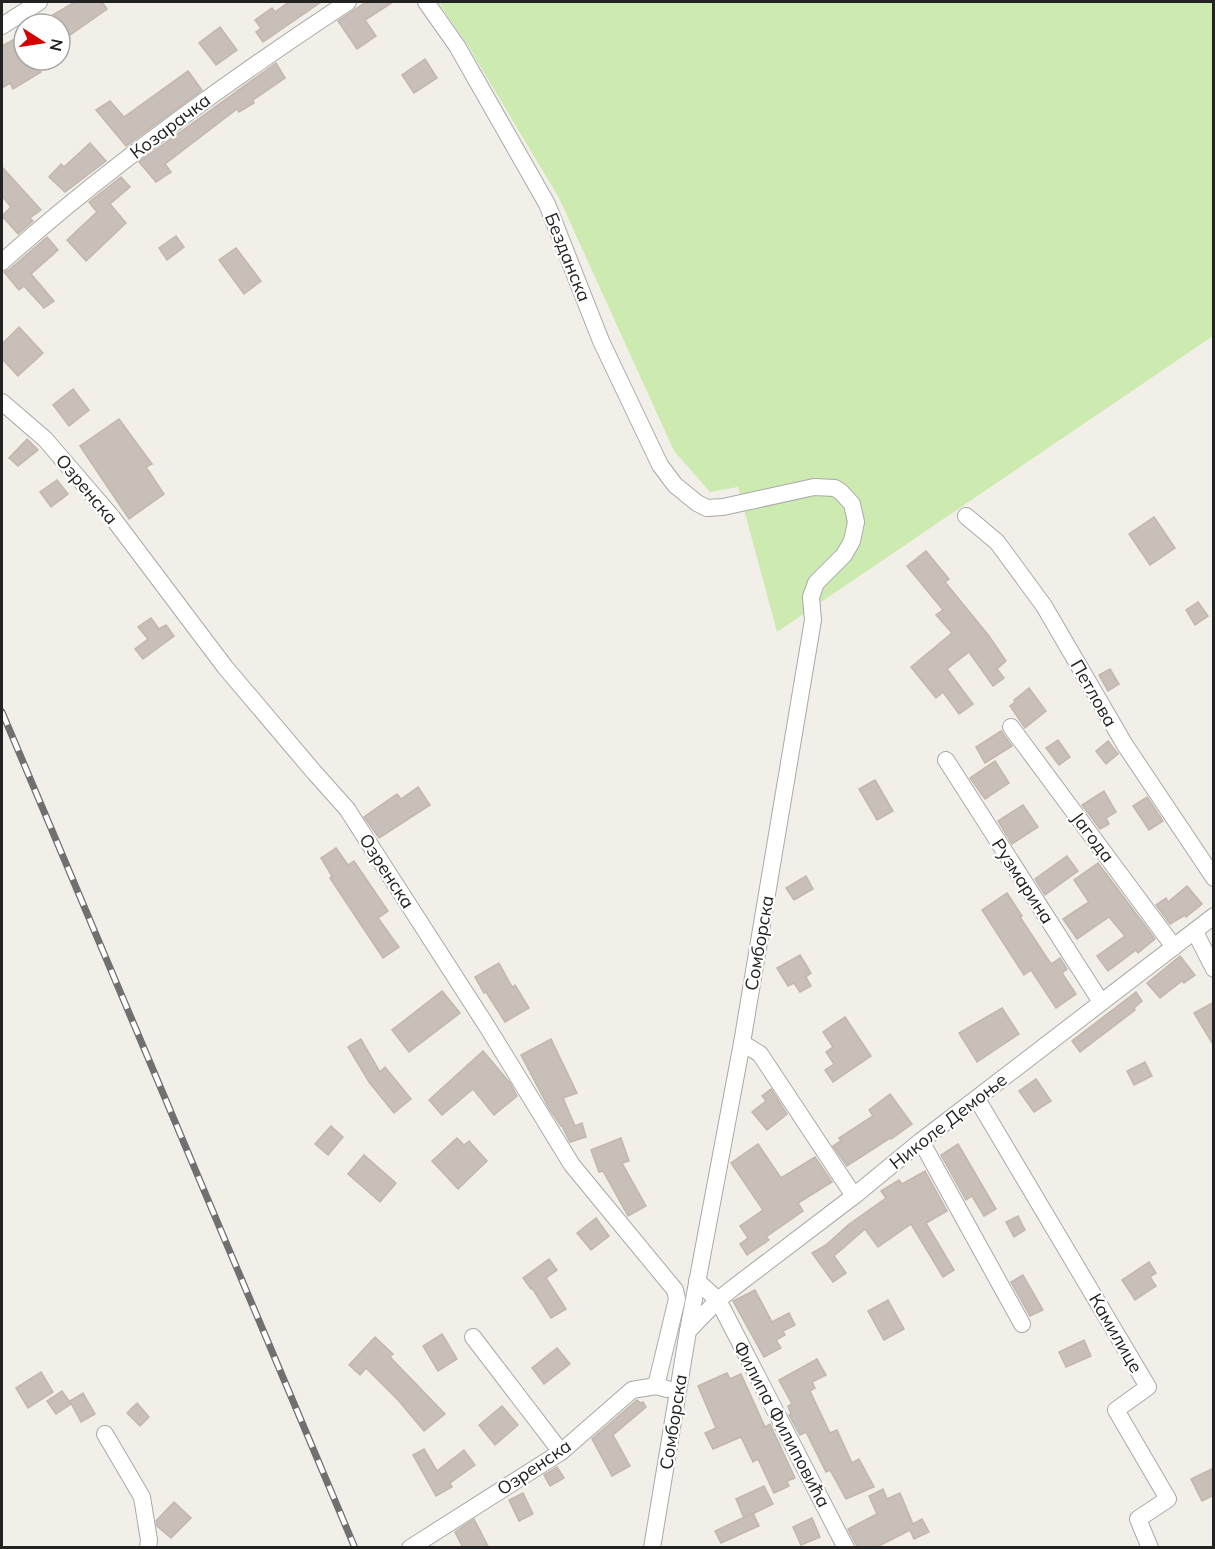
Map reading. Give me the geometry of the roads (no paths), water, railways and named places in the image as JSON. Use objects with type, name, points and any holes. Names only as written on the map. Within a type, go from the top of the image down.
[{"type":"street","points":[[2,26],[39,2]]},
{"type":"street","name":"Козарачка","points":[[2,262],[168,126],[279,47],[348,2]]},
{"type":"street","name":"Безданска","points":[[426,2],[457,46],[547,204],[601,341],[660,465],[675,485],[707,508]]},
{"type":"street","name":"Озренска","points":[[2,402],[45,439],[112,517],[225,667],[347,809],[488,1028],[572,1165],[675,1290],[677,1299],[656,1386],[632,1390],[561,1452],[410,1548]]},
{"type":"street","name":"Сомборска","points":[[652,1548],[697,1281],[742,1043],[813,620],[811,597],[822,575],[849,548],[856,522],[855,513],[847,498],[830,487],[801,489],[723,507],[707,508]]},
{"type":"street","name":"Петлова","points":[[966,516],[997,542],[1044,606],[1125,745],[1214,878]]},
{"type":"street","name":"Јагода","points":[[1011,728],[1174,947]]},
{"type":"street","name":"Рузмарина","points":[[946,760],[1101,1002]]},
{"type":"street","name":"Николе Демоње","points":[[688,1332],[718,1300],[1214,916]]},
{"type":"street","points":[[1195,932],[1214,969]]},
{"type":"street","points":[[742,1043],[760,1054],[854,1196]]},
{"type":"street","name":"Камилице","points":[[977,1099],[1148,1387],[1116,1410],[1168,1499],[1138,1519],[1150,1548]]},
{"type":"street","points":[[921,1141],[1022,1324]]},
{"type":"street","points":[[697,1281],[718,1300]]},
{"type":"street","name":"Филипа Филиповића","points":[[718,1300],[846,1548]]},
{"type":"street","points":[[473,1337],[561,1452]]},
{"type":"street","points":[[656,1386],[678,1392]]},
{"type":"street","points":[[105,1434],[142,1497],[150,1540],[148,1548]]},
{"type":"railway","points":[[2,712],[355,1548]]}]
